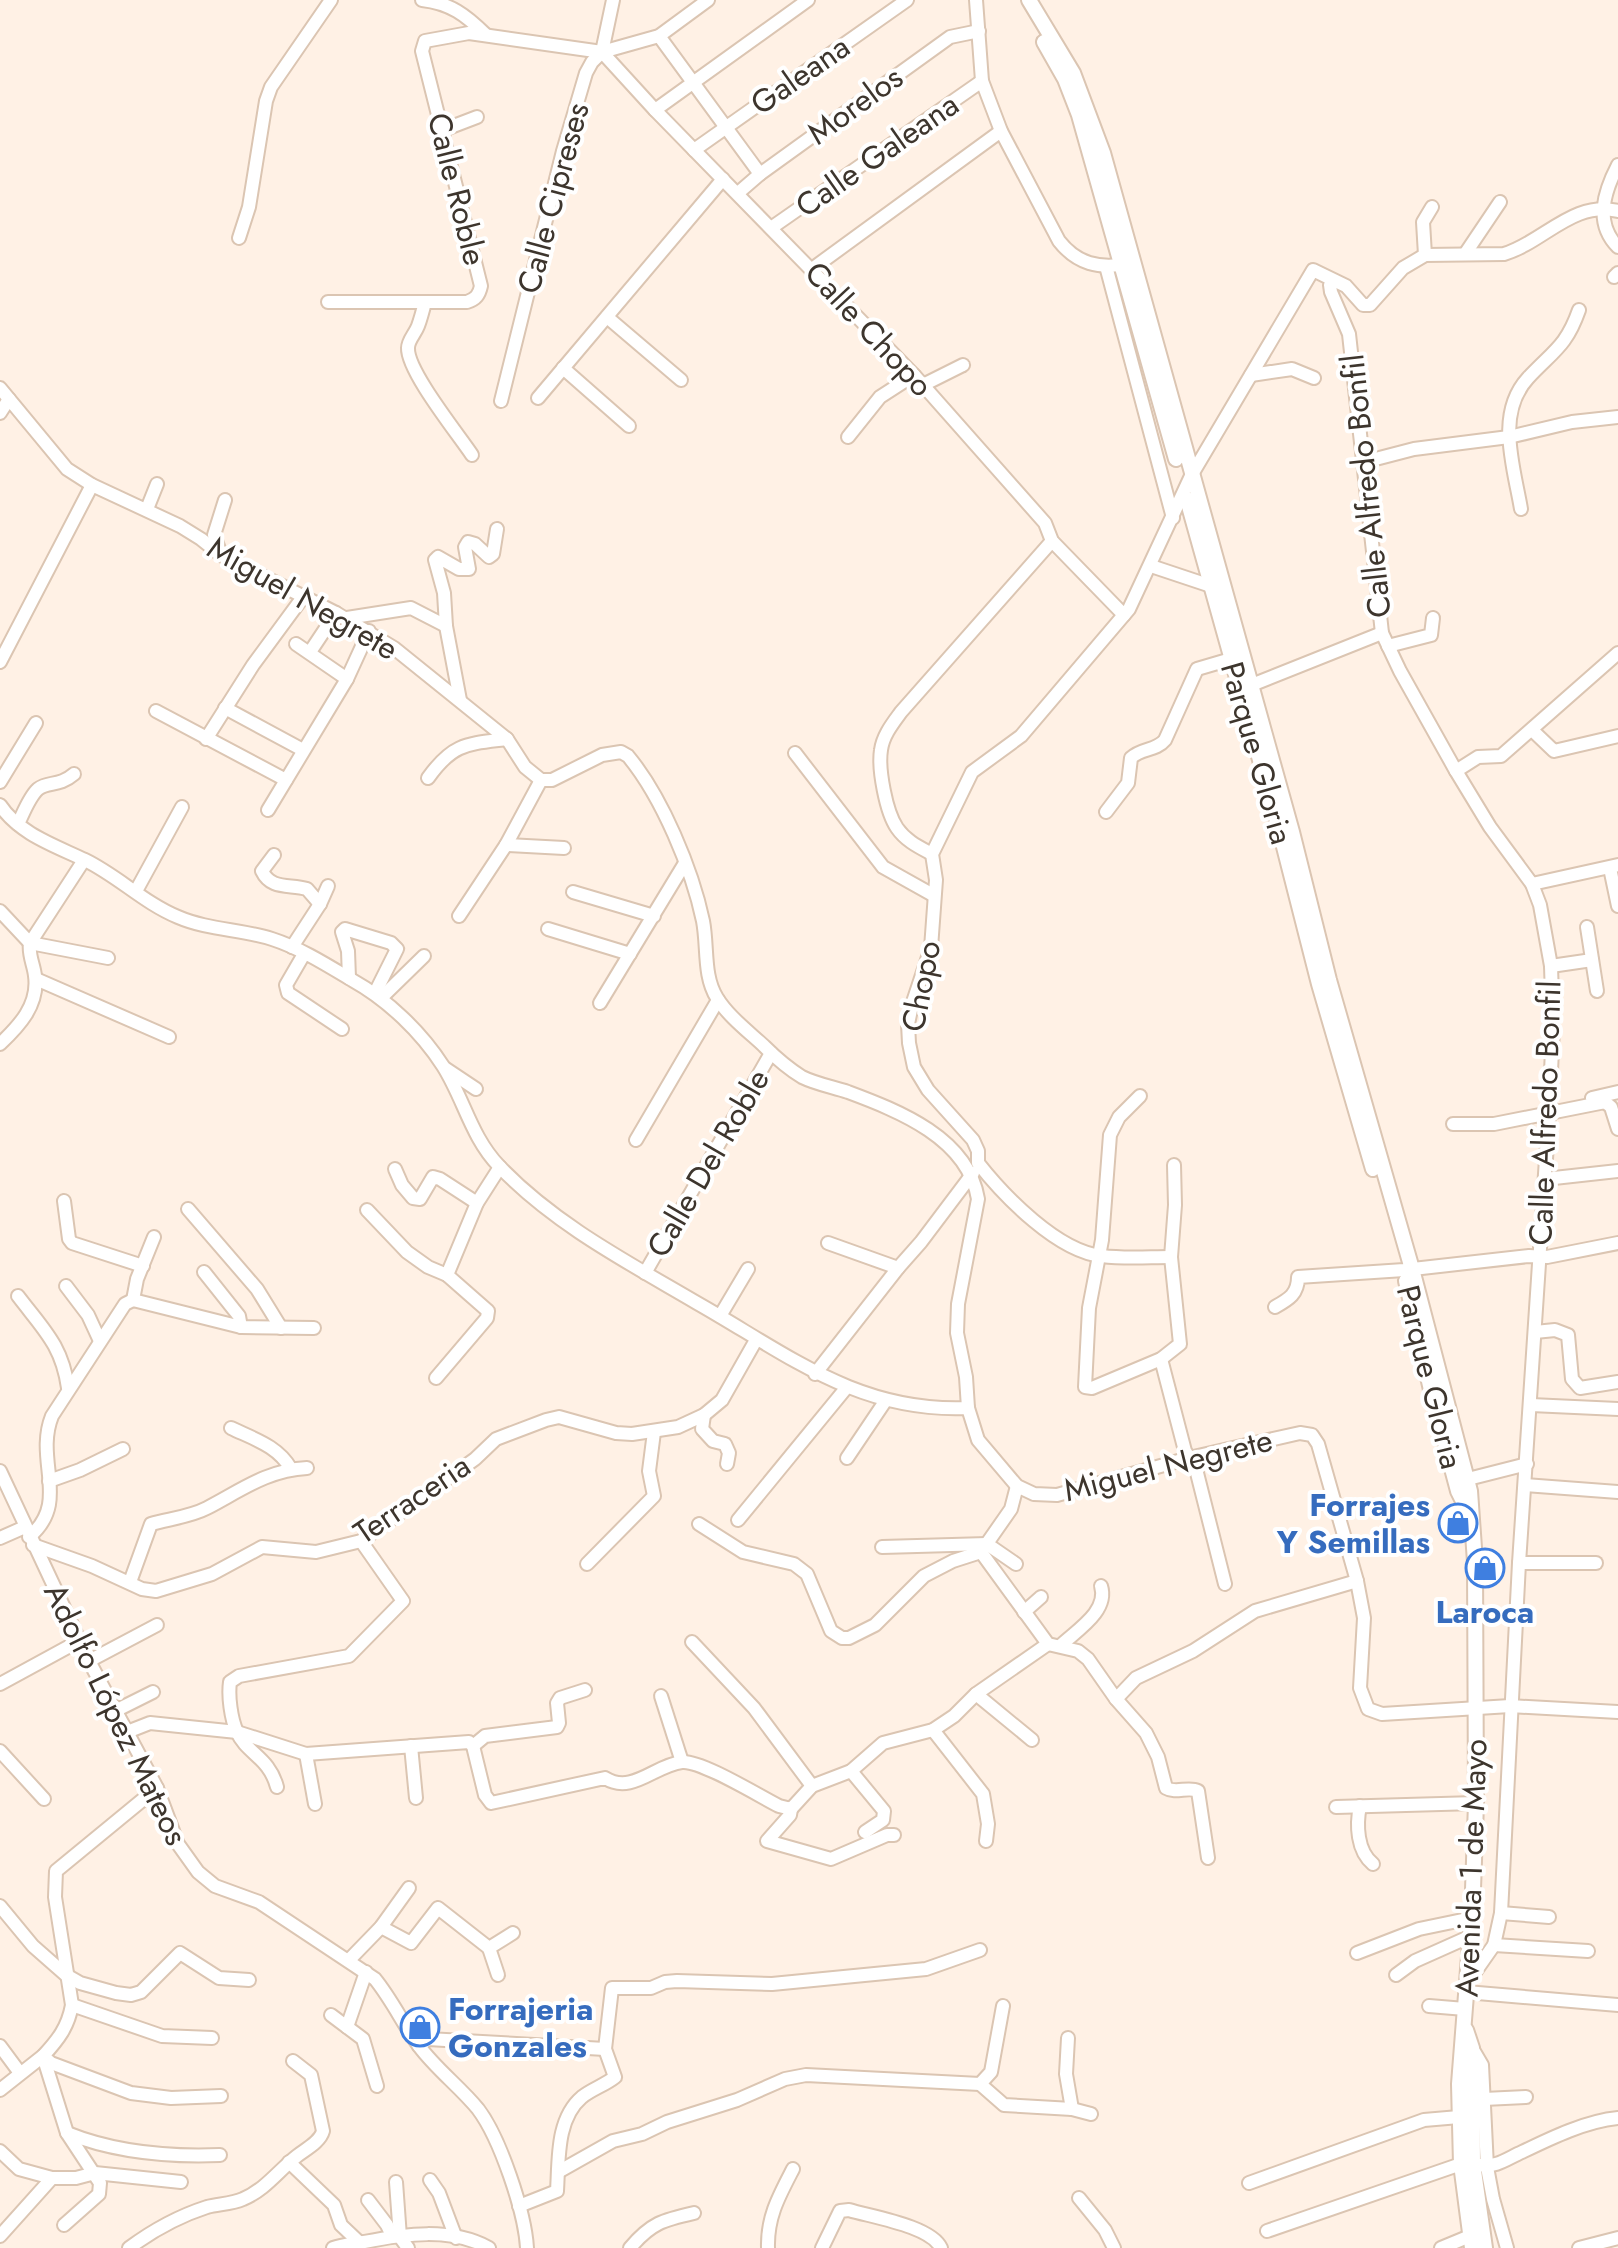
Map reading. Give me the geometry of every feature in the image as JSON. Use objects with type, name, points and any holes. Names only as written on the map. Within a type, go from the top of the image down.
[{"type":"main road","name":"Parque Gloria","points":[[1020,0],[1065,79],[1127,264]]},
{"type":"main road","name":"Parque Gloria","points":[[1029,0],[1073,73],[1089,110],[1127,264],[1244,688],[1281,835],[1408,1269],[1438,1388],[1458,1491],[1470,1515]]},
{"type":"main road","name":"Parque Gloria","points":[[1188,483],[1211,586],[1231,659],[1244,688]]},
{"type":"main road","name":"Parque Gloria","points":[[1438,1388],[1468,1479],[1475,1562],[1476,1709]]},
{"type":"main road","name":"Avenida 1 de Mayo","points":[[1476,1709],[1472,1918],[1465,2028],[1460,2048],[1459,2117],[1474,2165],[1485,2248]]},
{"type":"main road","name":"Avenida 1 de Mayo","points":[[1465,2028],[1472,2048],[1474,2165],[1471,2242]]},
{"type":"street","points":[[239,238],[249,207],[271,87],[331,0]]},
{"type":"street","points":[[422,0],[441,2],[457,9],[486,35],[602,52],[659,36],[691,5],[708,0]]},
{"type":"street","name":"Calle Cipreses","points":[[501,401],[563,151],[586,73],[602,52],[613,0]]},
{"type":"street","points":[[655,110],[808,0]]},
{"type":"street","name":"Galeana","points":[[694,150],[907,0]]},
{"type":"street","points":[[976,0],[982,81],[1001,131],[1059,241],[1079,261],[1106,266],[1127,264]]},
{"type":"street","name":"Morelos","points":[[738,193],[950,37],[979,31]]},
{"type":"street","name":"Calle Roble","points":[[328,302],[467,302],[480,293],[481,286],[422,45],[430,39],[469,33],[486,35]]},
{"type":"street","points":[[659,36],[760,174]]},
{"type":"street","name":"Calle Chopo","points":[[602,52],[918,380],[1045,523],[1052,541],[1124,615]]},
{"type":"street","name":"Calle Galeana","points":[[771,228],[982,81]]},
{"type":"street","points":[[443,130],[477,117]]},
{"type":"street","points":[[812,269],[1001,131]]},
{"type":"street","points":[[1618,165],[1602,207],[1610,238],[1618,247]]},
{"type":"street","points":[[538,398],[723,179]]},
{"type":"street","points":[[1465,254],[1500,202]]},
{"type":"street","points":[[1425,255],[1423,222],[1432,207]]},
{"type":"street","points":[[1333,281],[1346,286],[1363,305],[1370,305],[1403,268],[1425,255],[1504,254],[1516,250],[1554,225],[1602,207],[1618,211]]},
{"type":"street","points":[[1106,266],[1173,518]]},
{"type":"street","name":"Chopo","points":[[1171,1257],[1099,1256],[1077,1249],[1020,1211],[978,1163],[978,1151],[973,1140],[928,1090],[914,1067],[908,1024],[931,948],[936,880],[932,854],[972,772],[1029,728],[1124,615],[1151,566],[1188,483],[1313,270],[1333,281]]},
{"type":"street","name":"Calle Alfredo Bonfil","points":[[1333,281],[1331,292],[1349,334],[1382,633],[1456,771],[1490,827],[1532,884],[1540,905],[1551,966],[1553,1029],[1550,1110],[1510,1706],[1501,1913],[1494,1945],[1466,1988]]},
{"type":"street","points":[[425,302],[419,324],[409,341],[407,350],[410,360],[472,455]]},
{"type":"street","points":[[1521,509],[1509,437],[1514,398],[1530,376],[1562,347],[1572,331],[1579,310]]},
{"type":"street","points":[[607,317],[681,380]]},
{"type":"street","points":[[848,437],[873,403],[895,385],[963,365]]},
{"type":"street","points":[[563,368],[629,426]]},
{"type":"street","points":[[1251,375],[1292,369],[1314,378]]},
{"type":"street","name":"Miguel Negrete","points":[[0,388],[57,460],[92,485],[147,509],[201,539],[221,555],[369,631],[507,739],[525,767],[541,780]]},
{"type":"street","points":[[0,413],[9,399]]},
{"type":"street","points":[[1364,462],[1429,446],[1509,437],[1572,422],[1618,417]]},
{"type":"street","points":[[147,509],[157,484]]},
{"type":"street","points":[[0,662],[92,485]]},
{"type":"street","points":[[221,555],[214,535],[225,500]]},
{"type":"street","points":[[460,700],[446,626],[444,593],[435,560],[438,557],[459,569],[469,569],[465,547],[468,542],[475,544],[489,557],[493,554],[497,529]]},
{"type":"street","points":[[932,854],[908,840],[897,827],[887,796],[881,748],[888,730],[901,712],[1052,541]]},
{"type":"street","points":[[1151,566],[1211,586]]},
{"type":"street","points":[[206,739],[303,597]]},
{"type":"street","points":[[310,652],[340,616],[411,608],[446,626]]},
{"type":"street","points":[[1388,646],[1431,635],[1433,618]]},
{"type":"street","points":[[268,810],[347,679],[369,631]]},
{"type":"street","points":[[1244,688],[1382,633]]},
{"type":"street","points":[[296,644],[347,679]]},
{"type":"street","points":[[1456,771],[1478,757],[1501,756],[1618,653]]},
{"type":"street","points":[[1106,812],[1128,783],[1131,758],[1142,751],[1156,748],[1165,740],[1197,669],[1231,659]]},
{"type":"street","points":[[225,708],[303,750]]},
{"type":"street","points":[[156,711],[286,780]]},
{"type":"street","points":[[0,782],[36,723]]},
{"type":"street","points":[[1532,730],[1554,751],[1618,736]]},
{"type":"street","points":[[428,778],[441,761],[468,743],[507,739]]},
{"type":"street","points":[[459,916],[506,845],[541,780],[552,780],[602,755],[621,752],[628,756],[667,822],[685,863],[703,924],[709,982],[718,1000],[771,1053],[802,1077],[898,1112],[923,1126],[945,1142],[971,1177]]},
{"type":"street","points":[[795,753],[883,867],[933,895]]},
{"type":"street","points":[[18,824],[37,790],[46,785],[61,784],[74,774]]},
{"type":"street","points":[[0,805],[18,824],[54,847],[84,860],[177,917],[196,924],[270,938],[378,995],[415,1031],[444,1067],[478,1140],[500,1167],[564,1222],[645,1273],[815,1374],[886,1400],[945,1409],[968,1408]]},
{"type":"street","points":[[136,891],[182,807]]},
{"type":"street","points":[[506,845],[564,848]]},
{"type":"street","points":[[274,855],[262,875],[272,885],[307,889],[320,904]]},
{"type":"street","points":[[0,1044],[21,1025],[29,1011],[36,979],[30,943],[84,860]]},
{"type":"street","points":[[600,1003],[685,863]]},
{"type":"street","points":[[1532,884],[1614,866],[1618,906]]},
{"type":"street","points":[[292,947],[328,886]]},
{"type":"street","points":[[573,892],[654,916]]},
{"type":"street","points":[[0,911],[30,943],[108,958]]},
{"type":"street","points":[[1587,927],[1597,991]]},
{"type":"street","points":[[349,978],[348,951],[342,932],[345,929],[391,943],[397,949],[378,995]]},
{"type":"street","points":[[548,929],[630,954]]},
{"type":"street","points":[[304,954],[286,985],[288,993],[342,1029]]},
{"type":"street","points":[[378,995],[424,956]]},
{"type":"street","points":[[1551,966],[1592,960]]},
{"type":"street","points":[[36,979],[169,1037]]},
{"type":"street","points":[[636,1140],[718,1000]]},
{"type":"street","name":"Calle Del Roble","points":[[645,1273],[771,1053]]},
{"type":"street","points":[[444,1067],[476,1089]]},
{"type":"street","points":[[1453,1124],[1494,1124],[1618,1092]]},
{"type":"street","points":[[1140,1096],[1119,1117],[1110,1135],[1099,1256],[1089,1308],[1085,1387],[1092,1388],[1161,1359],[1180,1344],[1171,1257],[1174,1165]]},
{"type":"street","points":[[1550,1110],[1605,1102],[1611,1107],[1618,1129]]},
{"type":"street","points":[[815,1374],[921,1242],[971,1177],[978,1163]]},
{"type":"street","points":[[447,1275],[477,1203],[500,1167]]},
{"type":"street","points":[[395,1169],[402,1185],[413,1198],[420,1199],[433,1177],[477,1203]]},
{"type":"street","points":[[1545,1179],[1618,1171]]},
{"type":"street","name":"Miguel Negrete","points":[[971,1177],[978,1199],[958,1304],[957,1333],[966,1377],[968,1408],[978,1440],[996,1464],[1017,1486],[1034,1494],[1057,1495],[1189,1458],[1300,1433],[1312,1435],[1318,1444],[1357,1581],[1364,1618],[1360,1688],[1368,1709],[1382,1714],[1476,1709]]},
{"type":"street","points":[[64,1201],[72,1243],[143,1266]]},
{"type":"street","points":[[188,1209],[257,1289],[281,1328]]},
{"type":"street","points":[[367,1210],[407,1252],[428,1267],[447,1275],[488,1311],[487,1318],[436,1378]]},
{"type":"street","points":[[0,1538],[29,1536],[42,1526],[51,1509],[46,1431],[68,1388],[121,1308],[133,1300],[137,1279],[154,1237]]},
{"type":"street","points":[[828,1243],[898,1268]]},
{"type":"street","points":[[1275,1307],[1292,1298],[1298,1277],[1547,1257],[1618,1243]]},
{"type":"street","points":[[720,1316],[748,1269]]},
{"type":"street","points":[[204,1272],[239,1316],[241,1327]]},
{"type":"street","points":[[66,1286],[88,1315],[100,1341]]},
{"type":"street","points":[[18,1296],[58,1347],[65,1364],[68,1388]]},
{"type":"street","points":[[133,1300],[241,1327],[314,1328]]},
{"type":"street","points":[[1535,1332],[1555,1330],[1568,1335],[1572,1379],[1580,1388],[1618,1382]]},
{"type":"street","name":"Terraceria","points":[[29,1536],[142,1589],[156,1591],[212,1574],[262,1547],[316,1552],[361,1541],[475,1459],[496,1439],[546,1420],[559,1417],[616,1433],[654,1432],[678,1427],[704,1415],[722,1400],[756,1340]]},
{"type":"street","points":[[1161,1359],[1185,1451],[1196,1469],[1225,1584]]},
{"type":"street","points":[[738,1520],[847,1387]]},
{"type":"street","points":[[847,1458],[886,1400]]},
{"type":"street","points":[[1531,1405],[1618,1409]]},
{"type":"street","points":[[704,1415],[702,1429],[713,1441],[725,1444],[729,1453],[727,1464]]},
{"type":"street","points":[[231,1428],[274,1448],[291,1469]]},
{"type":"street","points":[[587,1564],[654,1496],[649,1471],[654,1432]]},
{"type":"street","points":[[49,1481],[123,1449]]},
{"type":"street","points":[[1468,1479],[1527,1464]]},
{"type":"street","points":[[130,1582],[151,1524],[204,1510],[260,1478],[307,1468]]},
{"type":"street","name":"Adolfo López Mateos","points":[[0,1471],[79,1641],[157,1788],[178,1844],[198,1872],[215,1886],[259,1902],[366,1972],[389,1996],[419,2046],[479,2110],[495,2138],[519,2206],[527,2248]]},
{"type":"street","points":[[1525,1485],[1618,1492]]},
{"type":"street","points":[[699,1524],[743,1552],[794,1564],[807,1574],[831,1631],[842,1638],[858,1635],[875,1625],[924,1576],[984,1548],[1011,1509],[1017,1486]]},
{"type":"street","points":[[277,1787],[273,1771],[237,1732],[228,1692],[230,1682],[239,1676],[349,1656],[403,1601],[361,1541]]},
{"type":"street","points":[[882,1547],[984,1548],[1016,1564]]},
{"type":"street","points":[[984,1548],[1024,1612],[1054,1645],[1078,1651],[1088,1659],[1116,1699],[1146,1733],[1158,1757],[1166,1788],[1198,1791],[1208,1858]]},
{"type":"street","points":[[1519,1563],[1596,1563]]},
{"type":"street","points":[[1116,1699],[1136,1678],[1193,1651],[1255,1611],[1357,1581]]},
{"type":"street","points":[[894,1835],[887,1835],[831,1859],[767,1841],[812,1786],[851,1771],[883,1743],[933,1730],[954,1716],[976,1694],[1054,1645],[1101,1606],[1104,1596],[1101,1586]]},
{"type":"street","points":[[1024,1612],[1041,1597]]},
{"type":"street","points":[[89,1661],[157,1625]]},
{"type":"street","points":[[0,1684],[79,1641]]},
{"type":"street","points":[[692,1642],[754,1708],[812,1786]]},
{"type":"street","points":[[473,1746],[485,1736],[557,1727],[557,1703],[560,1698],[585,1690]]},
{"type":"street","points":[[115,1711],[153,1692]]},
{"type":"street","points":[[976,1694],[1032,1740]]},
{"type":"street","points":[[661,1696],[682,1762]]},
{"type":"street","points":[[1476,1709],[1510,1706],[1618,1712]]},
{"type":"street","points":[[127,1732],[150,1723],[237,1732],[306,1754],[469,1742],[473,1746],[485,1795],[491,1803],[605,1778],[615,1784],[626,1784],[682,1762],[701,1766],[779,1806],[791,1809]]},
{"type":"street","points":[[933,1730],[983,1794],[988,1824],[986,1841]]},
{"type":"street","points":[[411,1746],[416,1798]]},
{"type":"street","points":[[0,1751],[44,1799]]},
{"type":"street","points":[[306,1754],[315,1804]]},
{"type":"street","points":[[851,1771],[884,1811],[883,1820],[865,1832]]},
{"type":"street","points":[[1,2088],[43,2056],[69,2022],[72,2005],[55,1897],[56,1871],[157,1788]]},
{"type":"street","points":[[1336,1807],[1476,1803]]},
{"type":"street","points":[[1360,1806],[1357,1820],[1362,1850],[1365,1858],[1373,1864]]},
{"type":"street","points":[[349,1960],[381,1927],[409,1888]]},
{"type":"street","points":[[0,1906],[33,1946],[80,1983],[131,1995],[141,1992],[180,1953],[219,1978],[249,1980]]},
{"type":"street","points":[[381,1927],[411,1943],[438,1908],[489,1948],[498,1975]]},
{"type":"street","points":[[1501,1913],[1549,1917]]},
{"type":"street","points":[[1357,1953],[1419,1929],[1472,1918]]},
{"type":"street","points":[[489,1948],[513,1933]]},
{"type":"street","points":[[1396,1975],[1415,1961],[1471,1936]]},
{"type":"street","points":[[1494,1945],[1588,1951]]},
{"type":"street","points":[[519,2206],[557,2191],[561,2138],[568,2115],[580,2099],[615,2077],[605,2049],[612,1988],[651,1988],[677,1981],[772,1984],[926,1969],[980,1950]]},
{"type":"street","points":[[347,2027],[366,1972]]},
{"type":"street","points":[[1466,1988],[1618,2005]]},
{"type":"street","points":[[72,2005],[162,2036],[212,2038]]},
{"type":"street","points":[[980,2084],[991,2072],[1003,2006]]},
{"type":"street","points":[[1429,2006],[1465,2009]]},
{"type":"street","points":[[331,2015],[363,2039],[377,2086]]},
{"type":"street","points":[[1068,2038],[1066,2074],[1072,2109]]},
{"type":"street","points":[[419,2046],[428,2039],[605,2049]]},
{"type":"street","points":[[0,2046],[20,2073]]},
{"type":"street","points":[[1472,2048],[1482,2065],[1484,2099],[1474,2165],[1493,2199],[1507,2248]]},
{"type":"street","points":[[43,2056],[51,2063],[131,2093],[171,2098],[221,2096]]},
{"type":"street","points":[[43,2056],[67,2133],[100,2183],[99,2194],[64,2225]]},
{"type":"street","points":[[129,2248],[177,2220],[205,2208],[244,2199],[271,2182],[289,2162],[321,2137],[323,2131],[311,2075],[293,2061]]},
{"type":"street","points":[[558,2172],[613,2141],[642,2134],[667,2122],[737,2100],[785,2079],[806,2075],[980,2084],[1004,2105],[1072,2109],[1091,2114]]},
{"type":"street","points":[[1484,2099],[1526,2097]]},
{"type":"street","points":[[1249,2183],[1424,2120],[1459,2117]]},
{"type":"street","points":[[1267,2231],[1474,2165],[1604,2119],[1618,2118]]},
{"type":"street","points":[[67,2133],[118,2148],[191,2156],[220,2155]]},
{"type":"street","points":[[0,2151],[19,2169],[52,2178],[76,2178],[95,2173],[181,2182]]},
{"type":"street","points":[[289,2162],[334,2205],[341,2225],[360,2243]]},
{"type":"street","points":[[768,2248],[767,2227],[771,2213],[793,2169]]},
{"type":"street","points":[[0,2236],[52,2178]]},
{"type":"street","points":[[430,2180],[439,2193],[456,2238]]},
{"type":"street","points":[[396,2182],[400,2240]]},
{"type":"street","points":[[1079,2198],[1105,2230],[1114,2248]]},
{"type":"street","points":[[368,2200],[400,2240]]},
{"type":"street","points":[[822,2248],[840,2211],[849,2210],[928,2233],[940,2243],[941,2248]]},
{"type":"street","points":[[630,2248],[645,2230],[663,2220],[694,2213]]},
{"type":"street","points":[[333,2248],[400,2240],[425,2233],[489,2248]]},
{"type":"street","points":[[1579,2248],[1618,2238]]},
{"type":"street","points":[[1441,2248],[1471,2242]]},
{"type":"place","name":"Forrajes Y Semillas","points":[[1458,1523]]},
{"type":"place","name":"Laroca","points":[[1485,1568]]},
{"type":"place","name":"Forrajeria Gonzales","points":[[420,2027]]}]
